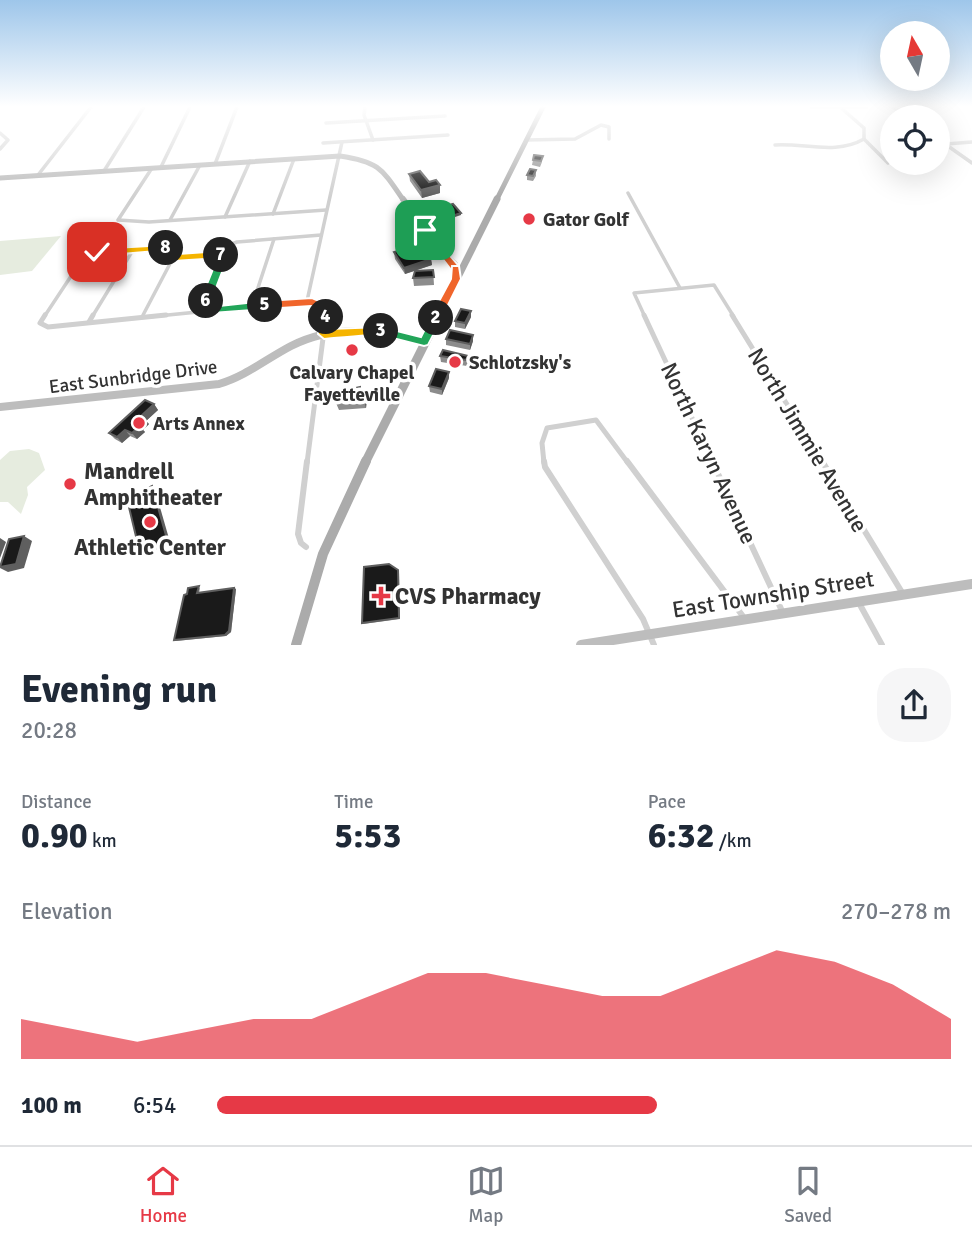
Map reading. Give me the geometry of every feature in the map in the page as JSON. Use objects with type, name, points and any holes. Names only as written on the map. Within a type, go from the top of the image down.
[{"type":"main road","points":[[296,645],[323,554],[340,512],[527,137]]},
{"type":"street","points":[[38,175],[68,137]]},
{"type":"street","points":[[104,171],[125,137]]},
{"type":"street","points":[[161,167],[175,137]]},
{"type":"street","points":[[215,164],[225,137]]},
{"type":"street","points":[[323,143],[417,137]]},
{"type":"street","points":[[525,140],[570,140],[580,137]]},
{"type":"street","points":[[775,145],[795,143],[839,148],[857,144],[864,139],[880,155]]},
{"type":"street","points":[[307,301],[342,142]]},
{"type":"street","points":[[950,144],[972,142]]},
{"type":"street","points":[[950,148],[972,163]]},
{"type":"street","points":[[0,178],[294,158],[363,158],[379,167],[455,264],[456,279]]},
{"type":"street","points":[[273,214],[294,158]]},
{"type":"street","points":[[225,217],[250,161]]},
{"type":"street","points":[[169,220],[200,164]]},
{"type":"street","points":[[152,168],[118,220],[169,220],[327,210]]},
{"type":"street","points":[[628,193],[680,288]]},
{"type":"street","points":[[202,312],[229,245],[237,242],[321,235]]},
{"type":"street","points":[[252,306],[274,239]]},
{"type":"street","points":[[142,317],[173,258],[175,252],[172,248],[88,255],[83,258],[41,319],[41,325],[89,323],[307,301],[316,302],[324,310],[324,334],[298,534],[301,543],[306,547]]},
{"type":"street","points":[[89,323],[133,250]]},
{"type":"street","points":[[173,258],[224,254]]},
{"type":"street","points":[[447,256],[466,261]]},
{"type":"street","name":"North Jimmie Avenue","points":[[680,288],[713,285],[903,594]]},
{"type":"street","name":"North Karyn Avenue","points":[[680,288],[634,293],[783,614]]},
{"type":"street","name":"East Sunbridge Drive","points":[[0,407],[219,383],[239,378],[293,345],[324,334],[378,330],[424,342]]},
{"type":"street","points":[[652,639],[543,463],[542,437],[547,428],[596,420],[745,620]]},
{"type":"street","name":"East Township Street","points":[[581,645],[652,639],[745,620],[972,584]]},
{"type":"street","points":[[858,602],[882,645]]},
{"type":"shaded area","points":[[61,236],[32,271],[0,275],[0,241]]},
{"type":"shaded area","points":[[29,449],[39,453],[45,470],[27,487],[28,495],[21,514],[8,502],[0,502],[0,460],[10,451]]},
{"type":"building","points":[[534,155],[543,156],[541,161],[533,160]]},
{"type":"building","points":[[530,169],[536,170],[533,176],[527,175]]},
{"type":"building","points":[[420,171],[429,182],[436,180],[440,185],[421,190],[409,174]]},
{"type":"building","points":[[453,204],[461,213],[445,217],[438,208]]},
{"type":"building","points":[[421,244],[431,259],[404,268],[394,252]]},
{"type":"building","points":[[433,270],[434,277],[413,278],[415,271]]},
{"type":"building","points":[[461,309],[471,311],[465,323],[455,321]]},
{"type":"building","points":[[450,330],[473,335],[470,344],[446,339]]},
{"type":"building","points":[[443,350],[468,356],[466,360],[440,356]]},
{"type":"building","points":[[436,369],[449,372],[442,389],[429,386]]},
{"type":"building","points":[[360,387],[360,390],[365,390],[364,401],[336,403],[338,392],[354,391]]},
{"type":"building","points":[[145,400],[154,404],[140,417],[144,419],[138,425],[140,426],[132,433],[125,430],[117,437],[109,433]]},
{"type":"building","name":"Athletic Center","points":[[152,486],[167,539],[140,553],[127,499]]},
{"type":"building","points":[[24,536],[16,564],[0,567],[9,539]]},
{"type":"building","name":"CVS Pharmacy","points":[[389,564],[398,570],[399,618],[362,623],[364,567]]},
{"type":"building","points":[[199,586],[197,593],[234,588],[229,631],[225,635],[174,640],[184,595],[187,594],[188,588]]},
{"type":"place","name":"Gator Golf","points":[[529,219]]},
{"type":"place","name":"Calvary Chapel Fayetteville","points":[[352,350]]},
{"type":"place","name":"Schlotzsky's","points":[[455,362]]},
{"type":"place","name":"Arts Annex","points":[[139,423]]},
{"type":"place","name":"Mandrell Amphitheater","points":[[70,484]]},
{"type":"place","name":"Athletic Center","points":[[150,522]]},
{"type":"place","name":"CVS Pharmacy","points":[[381,596]]},
{"type":"route","points":[[97,252],[169,248],[175,252],[173,258],[224,254],[202,312],[307,301],[319,304],[326,313],[324,334],[378,330],[424,342],[456,279],[455,264],[425,230]]}]
